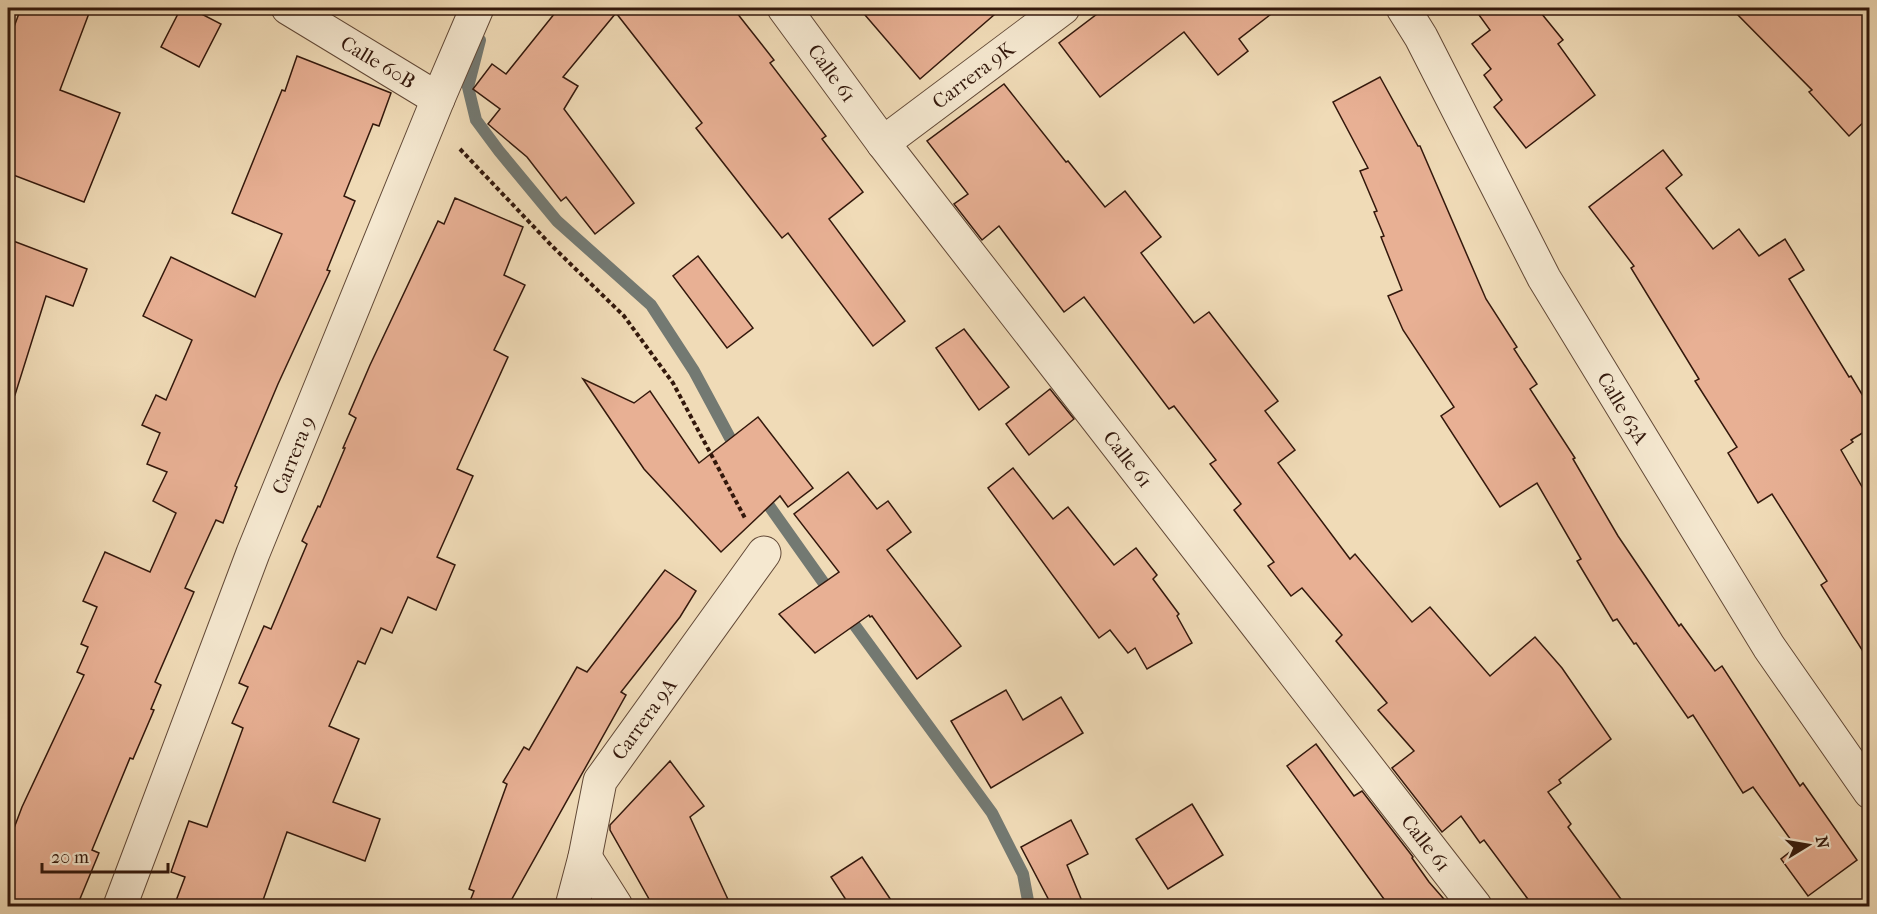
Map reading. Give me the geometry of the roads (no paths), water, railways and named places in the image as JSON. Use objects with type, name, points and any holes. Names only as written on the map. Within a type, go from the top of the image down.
[{"type":"street","name":"Calle 60B","points":[[288,8],[434,108]]},
{"type":"street","name":"Carrera 9","points":[[120,906],[254,553],[434,108],[477,8]]},
{"type":"street","name":"Calle 61","points":[[784,8],[883,143],[1475,906]]},
{"type":"street","name":"Carrera 9K","points":[[883,143],[1063,8]]},
{"type":"street","name":"Calle 63A","points":[[1403,8],[1421,37],[1544,278],[1769,647],[1869,792]]},
{"type":"street","name":"Carrera 9A","points":[[572,906],[585,857],[600,781],[764,553]]},
{"type":"street","points":[[585,857],[616,906]]},
{"type":"waterway","points":[[480,40],[468,87],[476,120],[557,221],[651,305],[694,371],[737,451]]},
{"type":"waterway","points":[[760,493],[833,596]]},
{"type":"waterway","points":[[845,612],[992,813],[1023,874],[1029,906]]}]
